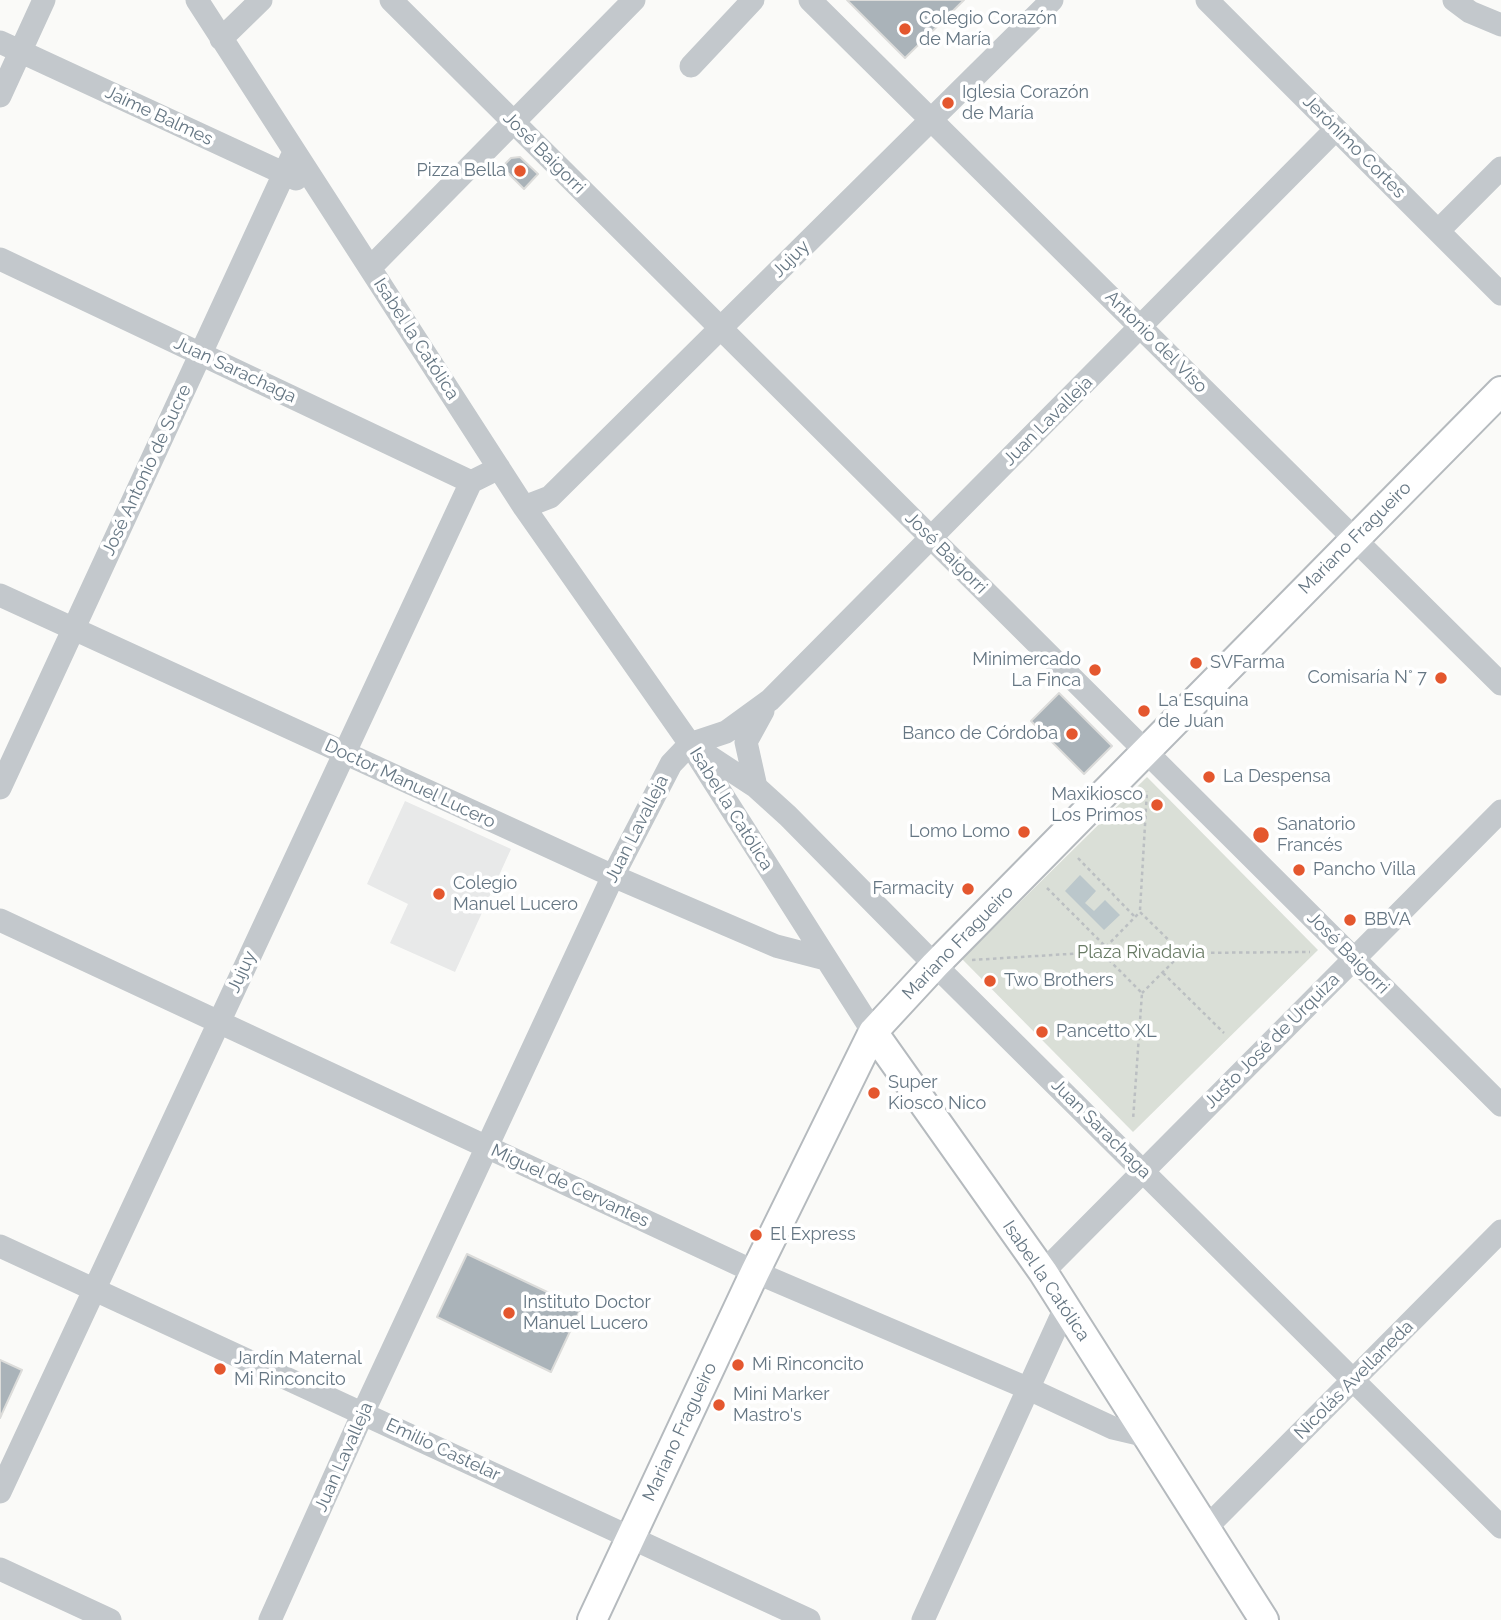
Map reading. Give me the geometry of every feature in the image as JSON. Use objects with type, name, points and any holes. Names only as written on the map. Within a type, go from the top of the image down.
[{"type":"main road","name":"Mariano Fragueiro","points":[[592,1620],[755,1272],[873,1032],[935,965],[1501,391]]},
{"type":"main road","name":"Isabel la Católica","points":[[873,1032],[1043,1272],[1206,1528],[1255,1615]]},
{"type":"street","points":[[0,96],[10,47],[44,0]]},
{"type":"street","name":"Isabel la Católica","points":[[197,0],[524,507],[690,744],[873,1032]]},
{"type":"street","points":[[221,39],[261,0]]},
{"type":"street","name":"José Baigorri","points":[[391,0],[1501,1105]]},
{"type":"street","points":[[370,268],[634,0]]},
{"type":"street","points":[[691,66],[753,0]]},
{"type":"street","name":"Antonio del Viso","points":[[810,0],[1501,684]]},
{"type":"street","name":"Jujuy","points":[[524,507],[550,497],[1052,0]]},
{"type":"street","name":"Jerónimo Cortes","points":[[1207,0],[1501,294]]},
{"type":"street","points":[[1453,1],[1501,25]]},
{"type":"street","name":"Jaime Balmes","points":[[10,47],[319,189]]},
{"type":"street","name":"Juan Lavalleja","points":[[270,1620],[363,1413],[613,876],[677,755],[690,744],[726,732],[771,700],[1336,129]]},
{"type":"street","name":"José Antonio de Sucre","points":[[2,779],[294,152]]},
{"type":"street","points":[[1439,230],[1501,167]]},
{"type":"street","name":"Juan Sarachaga","points":[[0,259],[471,482]]},
{"type":"street","points":[[471,482],[499,468]]},
{"type":"street","name":"Jujuy","points":[[0,1492],[471,482]]},
{"type":"street","name":"Doctor Manuel Lucero","points":[[0,594],[613,876],[776,946],[826,959]]},
{"type":"street","points":[[755,786],[746,742],[771,700]]},
{"type":"street","name":"Juan Sarachaga","points":[[690,744],[755,786],[788,816],[1501,1527]]},
{"type":"street","name":"Justo José de Urquiza","points":[[1043,1272],[1501,811]]},
{"type":"street","points":[[753,844],[763,816],[775,813],[788,816]]},
{"type":"street","name":"Miguel de Cervantes","points":[[0,920],[755,1272],[1027,1388],[1113,1429],[1147,1436]]},
{"type":"street","name":"Nicolás Avellaneda","points":[[1206,1528],[1501,1231]]},
{"type":"street","name":"Emilio Castelar","points":[[0,1246],[809,1620]]},
{"type":"street","points":[[923,1620],[1065,1308]]},
{"type":"street","points":[[0,1569],[110,1620]]},
{"type":"path","points":[[972,960],[1101,952],[1140,912],[1147,791]]},
{"type":"path","points":[[1078,858],[1135,917]]},
{"type":"path","points":[[1047,888],[1106,947]]},
{"type":"path","points":[[1140,912],[1182,953],[1310,952]]},
{"type":"path","points":[[1101,952],[1142,993]]},
{"type":"path","points":[[1133,1120],[1142,993],[1182,953]]},
{"type":"path","points":[[1163,973],[1224,1034]]},
{"type":"shaded area","name":"Colegio Manuel Lucero","points":[[405,801],[511,849],[455,972],[390,943],[408,904],[367,884]]},
{"type":"shaded area","points":[[1080,875],[1096,891],[1085,903],[1094,911],[1105,900],[1120,915],[1104,930],[1065,891]]},
{"type":"green space","name":"Plaza Rivadavia","points":[[1147,777],[1318,950],[1133,1132],[962,959]]},
{"type":"building","name":"Colegio Corazón de María","points":[[847,0],[964,0],[905,58]]},
{"type":"building","name":"Pizza Bella","points":[[520,157],[538,174],[524,189],[502,167],[511,158]]},
{"type":"building","name":"Banco de Córdoba","points":[[1059,693],[1112,746],[1084,774],[1031,721]]},
{"type":"building","name":"Instituto Doctor Manuel Lucero","points":[[467,1254],[581,1308],[551,1372],[437,1317]]},
{"type":"building","points":[[0,1360],[22,1370],[0,1418]]},
{"type":"place","name":"Colegio Corazón de María","points":[[905,29]]},
{"type":"place","name":"Iglesia Corazón de María","points":[[948,103]]},
{"type":"place","name":"Pizza Bella","points":[[520,171]]},
{"type":"place","name":"SVFarma","points":[[1196,663]]},
{"type":"place","name":"Minimercado La Finca","points":[[1095,670]]},
{"type":"place","name":"Comisaría N° 7","points":[[1441,678]]},
{"type":"place","name":"La Esquina de Juan","points":[[1144,711]]},
{"type":"place","name":"Banco de Córdoba","points":[[1072,734]]},
{"type":"place","name":"La Despensa","points":[[1209,777]]},
{"type":"place","name":"Maxikiosco Los Primos","points":[[1157,805]]},
{"type":"place","name":"Lomo Lomo","points":[[1024,832]]},
{"type":"place","name":"Sanatorio Francés","points":[[1261,835]]},
{"type":"place","name":"Pancho Villa","points":[[1299,870]]},
{"type":"place","name":"Farmacity","points":[[968,889]]},
{"type":"place","name":"Colegio Manuel Lucero","points":[[439,894]]},
{"type":"place","name":"BBVA","points":[[1350,920]]},
{"type":"place","name":"Two Brothers","points":[[990,981]]},
{"type":"place","name":"Pancetto XL","points":[[1042,1032]]},
{"type":"place","name":"Super Kiosco Nico","points":[[874,1093]]},
{"type":"place","name":"El Express","points":[[756,1235]]},
{"type":"place","name":"Instituto Doctor Manuel Lucero","points":[[509,1313]]},
{"type":"place","name":"Mi Rinconcito","points":[[738,1365]]},
{"type":"place","name":"Jardín Maternal Mi Rinconcito","points":[[220,1369]]},
{"type":"place","name":"Mini Marker Mastro's","points":[[719,1405]]}]
